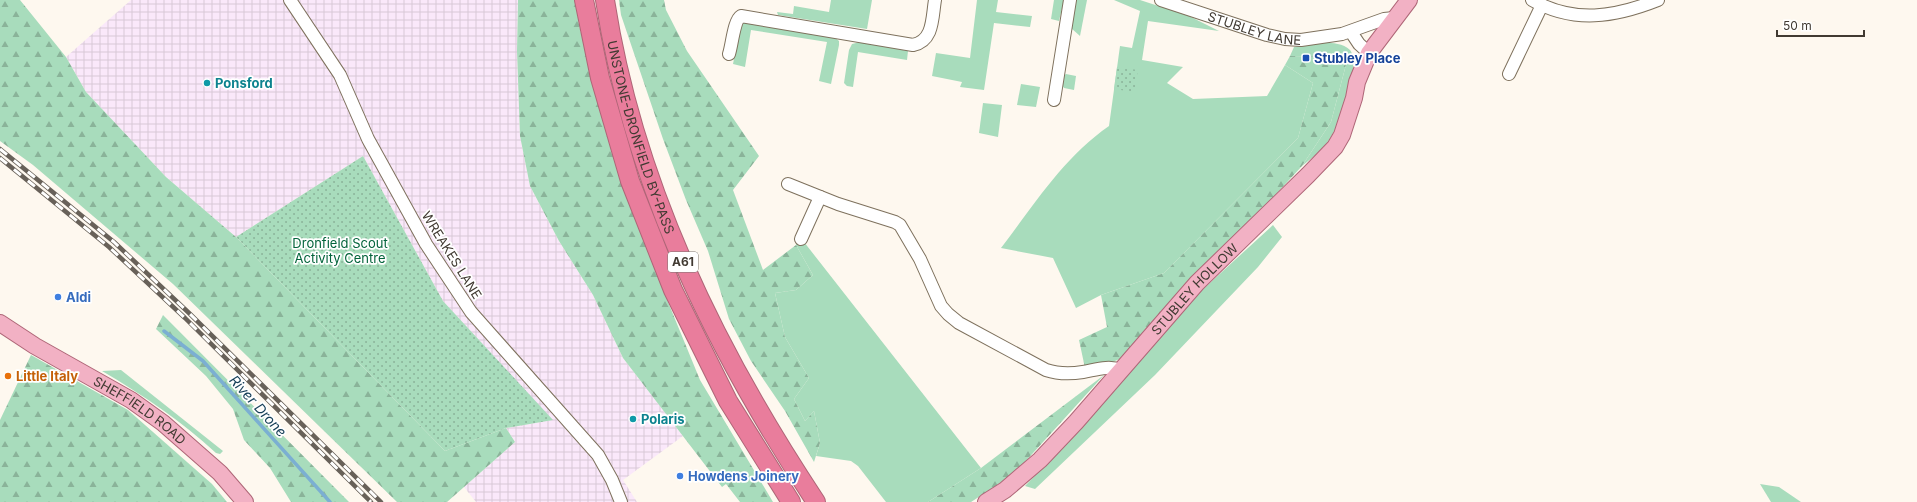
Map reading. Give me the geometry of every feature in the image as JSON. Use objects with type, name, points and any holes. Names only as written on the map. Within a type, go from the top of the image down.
[{"type":"highway","name":"UNSTONE-DRONFIELD BY-PASS","points":[[584,0],[600,78],[630,181],[673,290],[728,401],[791,502]]},
{"type":"highway","name":"UNSTONE-DRONFIELD BY-PASS","points":[[605,0],[609,30],[624,93],[646,167],[686,271],[724,350],[757,408],[816,502]]},
{"type":"main road","points":[[1369,53],[1409,0]]},
{"type":"main road","name":"STUBLEY HOLLOW","points":[[986,502],[1005,490],[1040,460],[1076,422],[1197,283],[1335,147],[1342,134],[1354,98],[1357,82],[1369,53]]},
{"type":"main road","name":"SHEFFIELD ROAD","points":[[0,323],[41,350],[131,400],[163,423],[220,473],[245,502]]},
{"type":"street","name":"WREAKES LANE","points":[[290,0],[340,75],[368,139],[426,244],[471,312],[598,455],[612,480],[621,502]]},
{"type":"street","points":[[729,54],[736,24],[738,18],[741,16],[913,44],[921,43],[930,33],[935,0]]},
{"type":"street","points":[[1054,100],[1070,0]]},
{"type":"street","name":"STUBLEY LANE","points":[[1161,0],[1267,35],[1285,39],[1301,40],[1351,32],[1384,19],[1394,18]]},
{"type":"street","points":[[1509,74],[1537,3],[1569,14],[1604,16],[1637,9],[1658,0]]},
{"type":"street","points":[[1351,32],[1359,44],[1369,53]]},
{"type":"street","points":[[788,184],[838,204],[895,222],[900,225],[920,259],[941,306],[958,323],[1051,372],[1082,372],[1113,368],[1120,370]]},
{"type":"street","points":[[801,239],[820,197]]},
{"type":"shaded area","points":[[131,0],[518,0],[517,51],[520,136],[530,186],[559,241],[593,295],[623,358],[683,436],[623,480],[637,502],[476,502],[464,487],[515,442],[506,428],[552,420],[443,301],[363,156],[236,237],[166,177],[86,92],[66,57]]},
{"type":"green space","points":[[0,0],[20,0],[66,57],[86,92],[166,177],[236,237],[445,451],[506,428],[515,442],[447,502],[397,502],[173,284],[33,165],[0,141]]},
{"type":"green space","points":[[518,0],[575,0],[580,29],[602,115],[637,222],[668,302],[700,380],[773,502],[740,502],[726,484],[722,487],[623,358],[593,295],[559,241],[530,186],[520,136],[517,51]]},
{"type":"green space","points":[[619,0],[664,0],[666,10],[687,51],[759,156],[733,190],[763,270],[796,245],[813,275],[796,290],[775,293],[785,337],[809,378],[794,399],[805,421],[814,411],[820,443],[814,462],[785,411],[751,361],[729,319],[708,251],[686,200],[663,139],[621,15]]},
{"type":"green space","points":[[831,0],[872,0],[867,29],[778,15],[777,12],[793,14],[794,6],[829,12]]},
{"type":"green space","points":[[977,0],[998,0],[996,12],[1032,16],[1030,27],[994,23],[984,90],[960,87],[962,82],[932,76],[936,53],[970,58]]},
{"type":"green space","points":[[1054,0],[1064,0],[1059,21],[1051,19]]},
{"type":"green space","points":[[1075,0],[1087,0],[1080,36],[1071,28]]},
{"type":"green space","points":[[1114,0],[1140,0],[1189,16],[1219,31],[1148,21],[1142,60],[1183,67],[1167,83],[1193,99],[1267,96],[1285,65],[1313,83],[1298,138],[1164,273],[1101,295],[1076,308],[1053,258],[1001,248],[1050,182],[1078,152],[1109,126],[1120,46],[1132,48],[1140,11]]},
{"type":"green space","points":[[745,21],[834,37],[839,41],[839,45],[831,84],[819,81],[827,42],[751,30],[745,67],[733,64],[741,23]]},
{"type":"green space","points":[[860,42],[908,51],[907,60],[858,52],[853,87],[847,86],[844,83],[849,50],[852,44]]},
{"type":"green space","points":[[1334,43],[1350,50],[1353,58],[1351,82],[1343,110],[1329,140],[1323,148],[1302,166],[1331,122],[1348,57],[1290,56],[1294,47]]},
{"type":"green space","points":[[1290,56],[1348,57],[1331,122],[1302,166],[1127,356],[1110,363],[1085,368],[1079,340],[1107,327],[1101,295],[1164,273],[1298,138],[1313,83],[1285,65]]},
{"type":"green space","points":[[1117,67],[1138,70],[1134,92],[1114,89]]},
{"type":"green space","points":[[1066,74],[1076,76],[1074,90],[1064,88],[1062,85],[1063,76]]},
{"type":"green space","points":[[1021,84],[1040,87],[1036,107],[1017,105]]},
{"type":"green space","points":[[983,103],[1002,105],[998,137],[979,133]]},
{"type":"green space","name":"Dronfield Scout Activity Centre","points":[[363,156],[443,301],[553,420],[506,428],[445,451],[236,237]]},
{"type":"green space","points":[[1273,225],[1282,237],[1258,267],[1155,375],[1035,489],[1025,486],[1089,419],[1137,360],[1199,293]]},
{"type":"green space","points":[[804,242],[981,468],[928,502],[886,502],[858,466],[851,461],[816,456],[820,443],[814,411],[805,421],[794,399],[809,378],[785,337],[775,293],[796,290],[813,275],[796,245],[796,243]]},
{"type":"green space","points":[[163,315],[349,502],[291,502],[270,468],[244,440],[233,409],[206,376],[156,329]]},
{"type":"green space","points":[[31,355],[128,410],[212,484],[227,502],[0,502],[0,420]]},
{"type":"green space","points":[[121,370],[223,451],[220,454],[216,453],[161,409],[102,371]]},
{"type":"green space","points":[[1104,375],[1014,474],[971,502],[928,502],[981,468]]},
{"type":"green space","points":[[1760,484],[1779,487],[1801,502],[1771,502]]},
{"type":"waterway","name":"River Drone","points":[[164,331],[203,361],[330,502]]},
{"type":"railway","points":[[0,149],[114,242],[189,313],[381,502]]},
{"type":"railway","points":[[0,158],[109,247],[185,318],[371,502]]},
{"type":"place","name":"Stubley Place","points":[[1306,58]]},
{"type":"place","name":"Ponsford","points":[[207,83]]},
{"type":"place","name":"Aldi","points":[[58,297]]},
{"type":"place","name":"Little Italy","points":[[8,376]]},
{"type":"place","name":"Polaris","points":[[633,419]]},
{"type":"place","name":"Howdens Joinery","points":[[680,476]]}]
